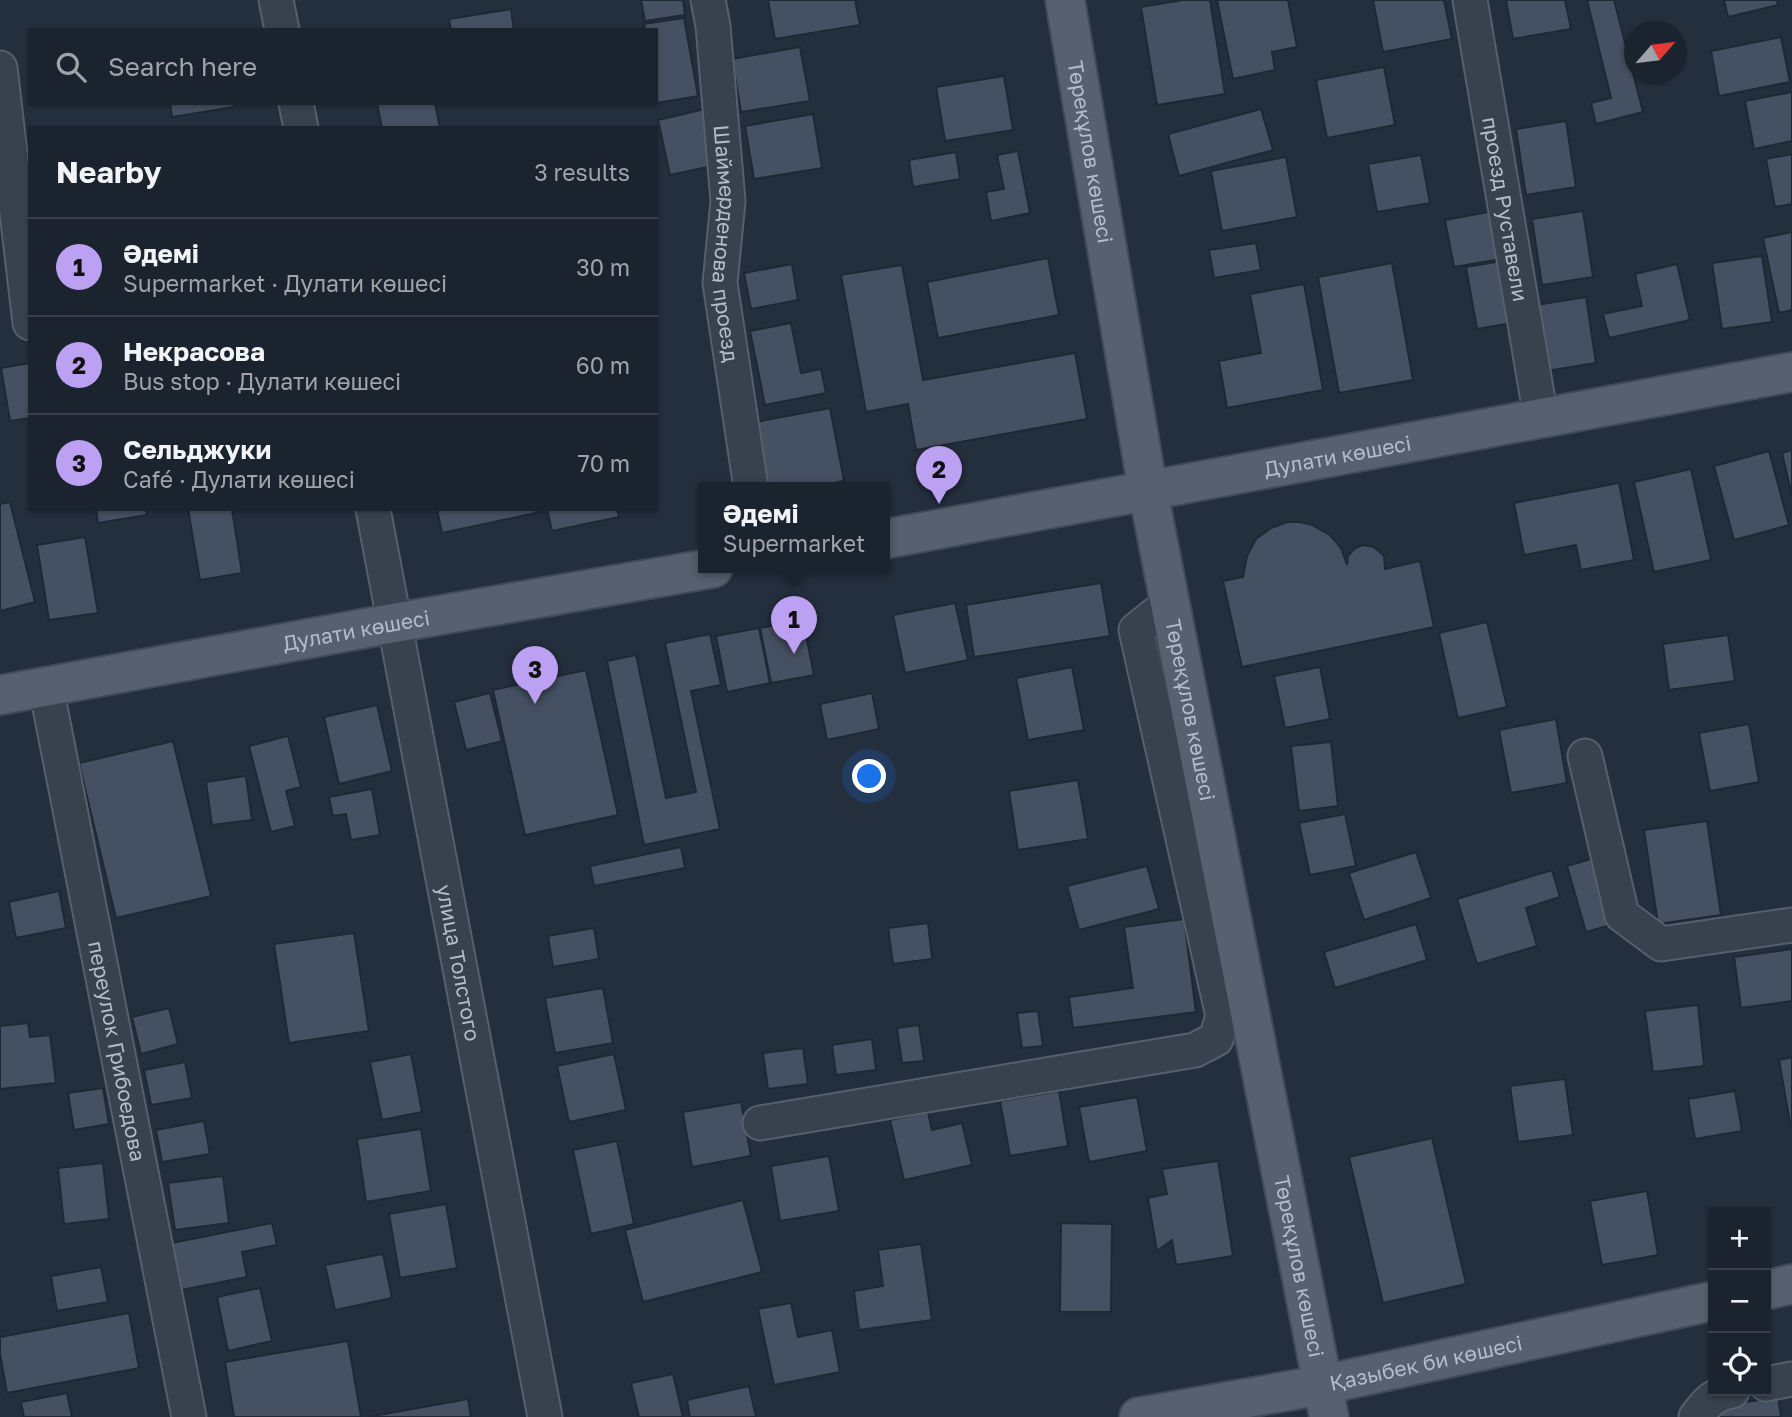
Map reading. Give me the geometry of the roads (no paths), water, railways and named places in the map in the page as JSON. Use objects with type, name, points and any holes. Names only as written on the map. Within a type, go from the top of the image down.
[{"type":"main road","name":"Төреқұлов көшесі","points":[[1065,0],[1148,491],[1325,1401]]},
{"type":"main road","name":"Дулати көшесі","points":[[890,538],[1792,372]]},
{"type":"main road","name":"Дулати көшесі","points":[[0,695],[698,571]]},
{"type":"main road","points":[[1771,1289],[1792,1284]]},
{"type":"main road","name":"Қазыбек би көшесі","points":[[1154,1416],[1325,1401],[1708,1302]]},
{"type":"street","points":[[276,0],[282,28]]},
{"type":"street","name":"Шаймерденова проезд","points":[[708,0],[713,26],[729,201],[720,283],[750,482]]},
{"type":"street","name":"проезд Руставели","points":[[1470,0],[1541,418]]},
{"type":"street","points":[[0,68],[28,306]]},
{"type":"street","points":[[296,105],[301,126]]},
{"type":"street","name":"улица Толстого","points":[[373,511],[545,1417]]},
{"type":"street","points":[[760,1123],[1195,1050],[1216,1039],[1223,1016],[1136,630],[1170,603]]},
{"type":"street","name":"переулок Грибоедова","points":[[46,687],[189,1417]]},
{"type":"street","points":[[1585,757],[1622,915],[1661,944],[1792,925]]},
{"type":"street","points":[[1771,1383],[1792,1378]]},
{"type":"street","points":[[1696,1417],[1716,1396]]},
{"type":"place","name":"Некрасова","points":[[939,504]]},
{"type":"place","name":"Әдемі","points":[[794,654]]},
{"type":"place","name":"Сельджуки","points":[[535,704]]}]
